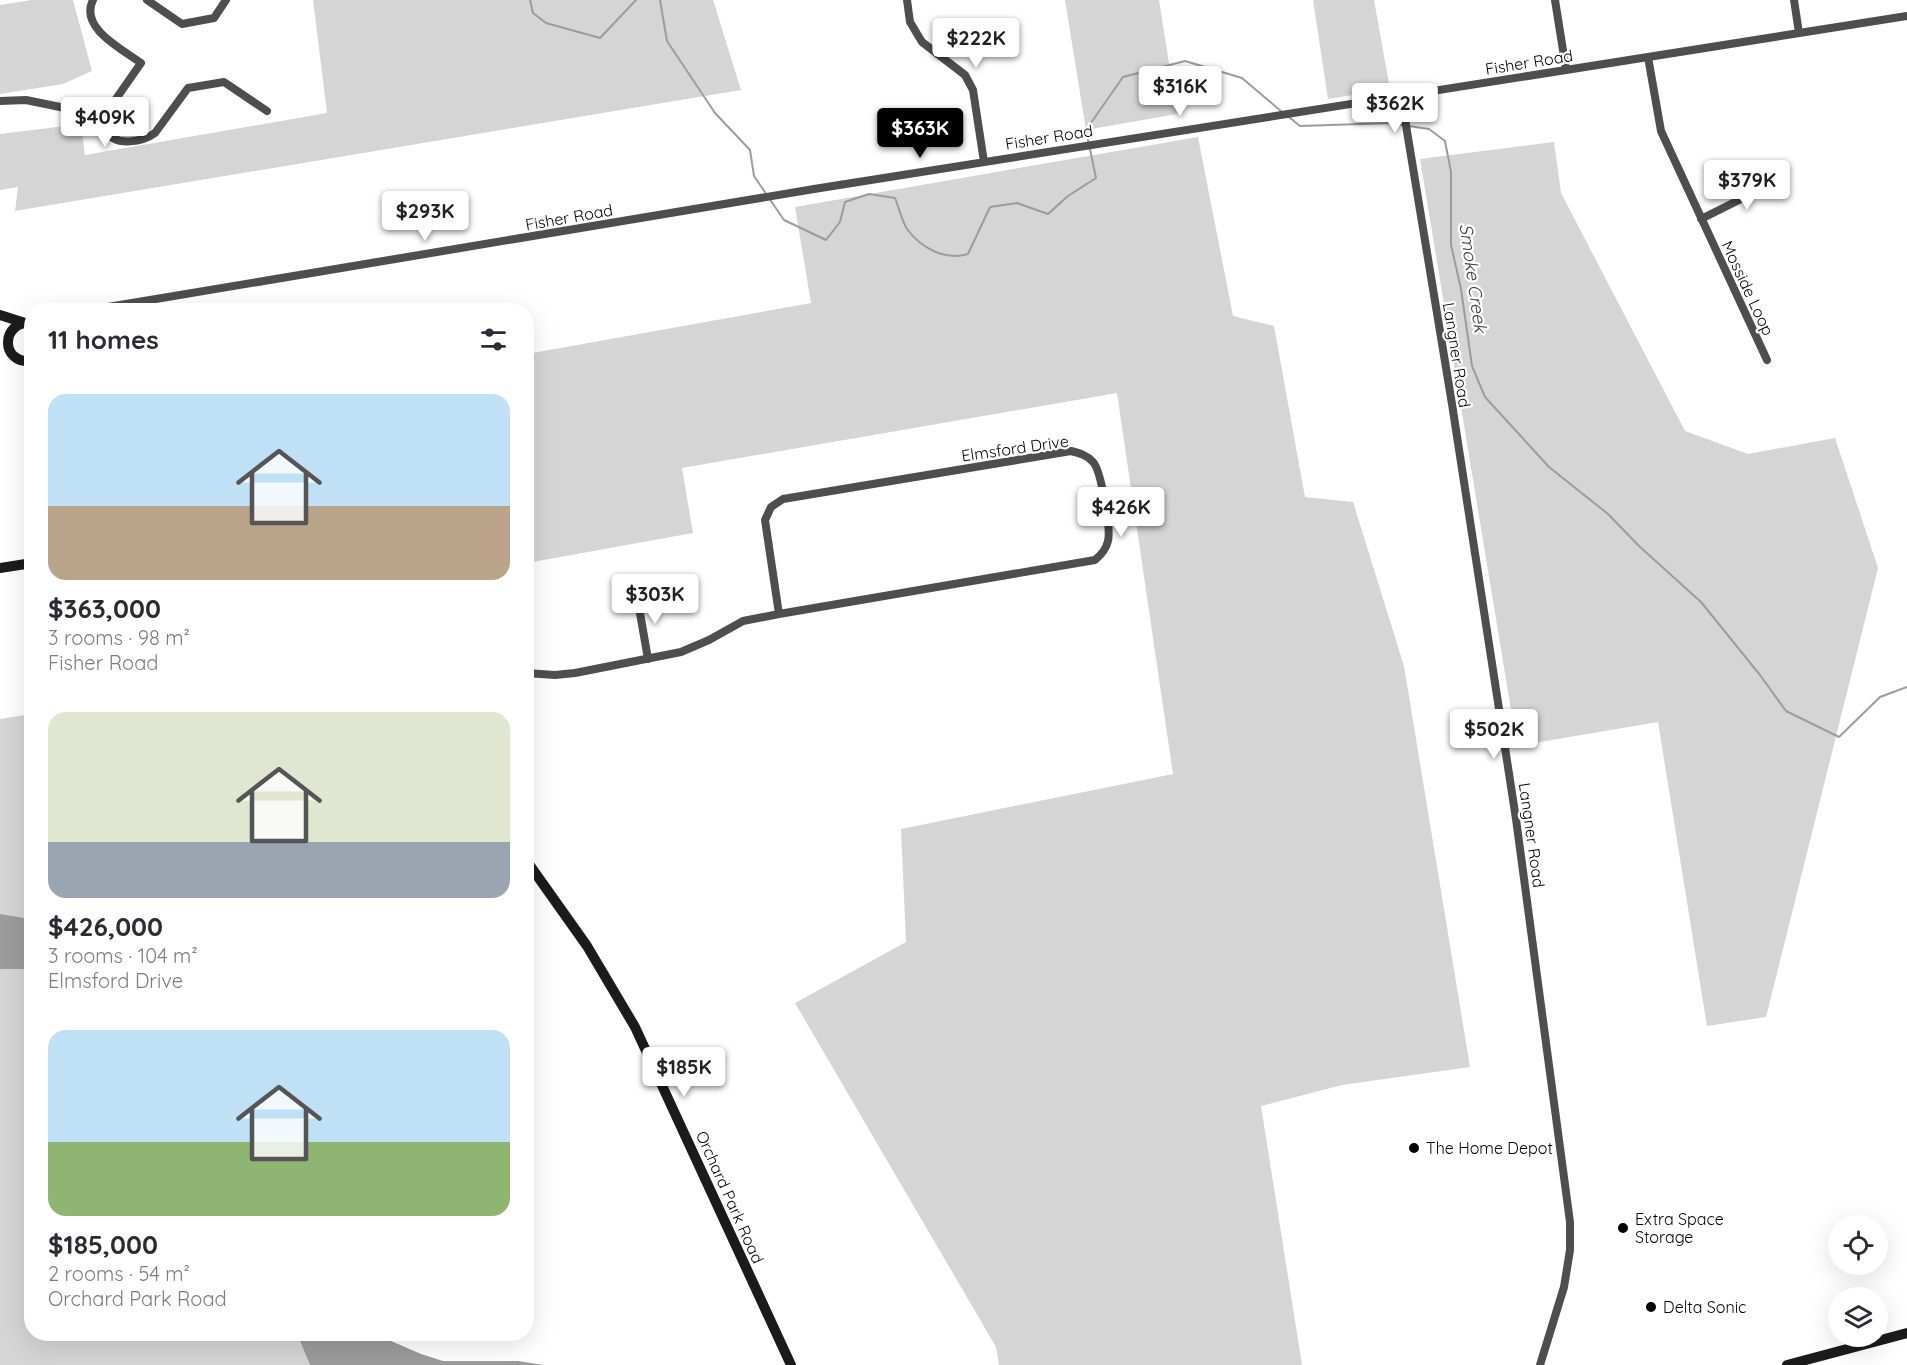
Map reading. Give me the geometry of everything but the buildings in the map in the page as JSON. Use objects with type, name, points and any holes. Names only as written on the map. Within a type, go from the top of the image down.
[{"type":"main road","points":[[0,315],[24,322]]},
{"type":"main road","points":[[7,342],[11,330],[16,325],[24,324]]},
{"type":"main road","points":[[0,331],[11,354],[24,361]]},
{"type":"main road","points":[[0,568],[24,564]]},
{"type":"main road","name":"Orchard Park Road","points":[[534,871],[587,946],[635,1027],[790,1365]]},
{"type":"main road","points":[[1786,1365],[1907,1333]]},
{"type":"street","points":[[93,0],[89,7],[93,24],[101,33],[141,63],[104,116],[107,132],[117,140],[128,141],[149,137],[155,133],[188,88],[224,82],[267,111]]},
{"type":"street","points":[[147,0],[182,24],[214,18],[226,0]]},
{"type":"street","points":[[907,0],[910,22],[922,42],[964,75],[974,90],[984,162]]},
{"type":"street","points":[[1555,0],[1566,69]]},
{"type":"street","points":[[1794,0],[1799,33]]},
{"type":"street","name":"Fisher Road","points":[[132,303],[763,197],[1907,15]]},
{"type":"street","name":"Mosside Loop","points":[[1648,57],[1660,131],[1767,360]]},
{"type":"street","name":"Langner Road","points":[[1401,95],[1516,819],[1570,1222],[1570,1250],[1564,1287],[1540,1365]]},
{"type":"street","points":[[0,101],[26,100],[104,116]]},
{"type":"street","points":[[1701,219],[1781,179]]},
{"type":"street","name":"Elmsford Drive","points":[[534,674],[574,673],[693,648],[743,621],[1095,560],[1105,549],[1109,536],[1097,467],[1086,456],[1079,453],[1062,452],[783,499],[767,512],[764,528],[779,614]]},
{"type":"street","points":[[637,596],[648,658]]},
{"type":"shaded area","points":[[31,0],[73,0],[92,71],[63,84],[0,94],[0,5]]},
{"type":"shaded area","points":[[313,0],[713,0],[741,90],[15,211],[18,187],[0,190],[0,134],[81,124],[85,155],[327,113]]},
{"type":"shaded area","points":[[1065,0],[1159,0],[1177,114],[1086,130]]},
{"type":"shaded area","points":[[1313,0],[1374,0],[1390,89],[1328,99]]},
{"type":"shaded area","points":[[1198,137],[1233,316],[1274,326],[1305,497],[1353,502],[1404,666],[1470,1067],[1342,1085],[1261,1106],[1302,1365],[999,1365],[996,1347],[795,1003],[906,942],[901,829],[1173,774],[1117,393],[682,468],[693,533],[534,562],[534,353],[811,303],[795,207]]},
{"type":"shaded area","points":[[1554,142],[1561,193],[1685,431],[1748,454],[1835,438],[1878,568],[1766,1017],[1707,1026],[1658,722],[1517,746],[1420,159]]},
{"type":"shaded area","points":[[24,715],[24,918],[0,914],[0,719]]},
{"type":"shaded area","points":[[0,914],[24,918],[24,969],[0,969]]},
{"type":"shaded area","points":[[0,969],[24,969],[24,1341],[300,1341],[310,1365],[0,1365]]},
{"type":"shaded area","points":[[300,1341],[391,1341],[443,1361],[518,1361],[544,1365],[310,1365]]},
{"type":"waterway","points":[[530,0],[533,13],[546,23],[600,38],[636,0]]},
{"type":"waterway","points":[[660,0],[667,41],[715,113],[750,150],[754,176],[784,220],[826,240],[840,222],[845,202],[869,194],[895,198],[905,226],[913,236],[926,247],[951,256],[968,254],[990,207],[1017,203],[1048,214],[1068,196],[1096,178],[1086,130],[1123,77],[1185,61],[1242,78],[1282,112]]},
{"type":"waterway","name":"Smoke Creek","points":[[1289,117],[1300,126],[1390,123],[1403,125]]},
{"type":"waterway","name":"Smoke Creek","points":[[1409,126],[1429,129],[1445,141],[1451,172],[1451,245],[1461,289],[1472,366],[1485,397],[1549,467],[1608,514],[1639,546],[1701,602],[1786,711],[1839,737],[1880,697],[1907,687]]},
{"type":"place","name":"The Home Depot","points":[[1414,1148]]},
{"type":"place","name":"Extra Space Storage","points":[[1623,1228]]},
{"type":"place","name":"Delta Sonic","points":[[1651,1307]]}]
